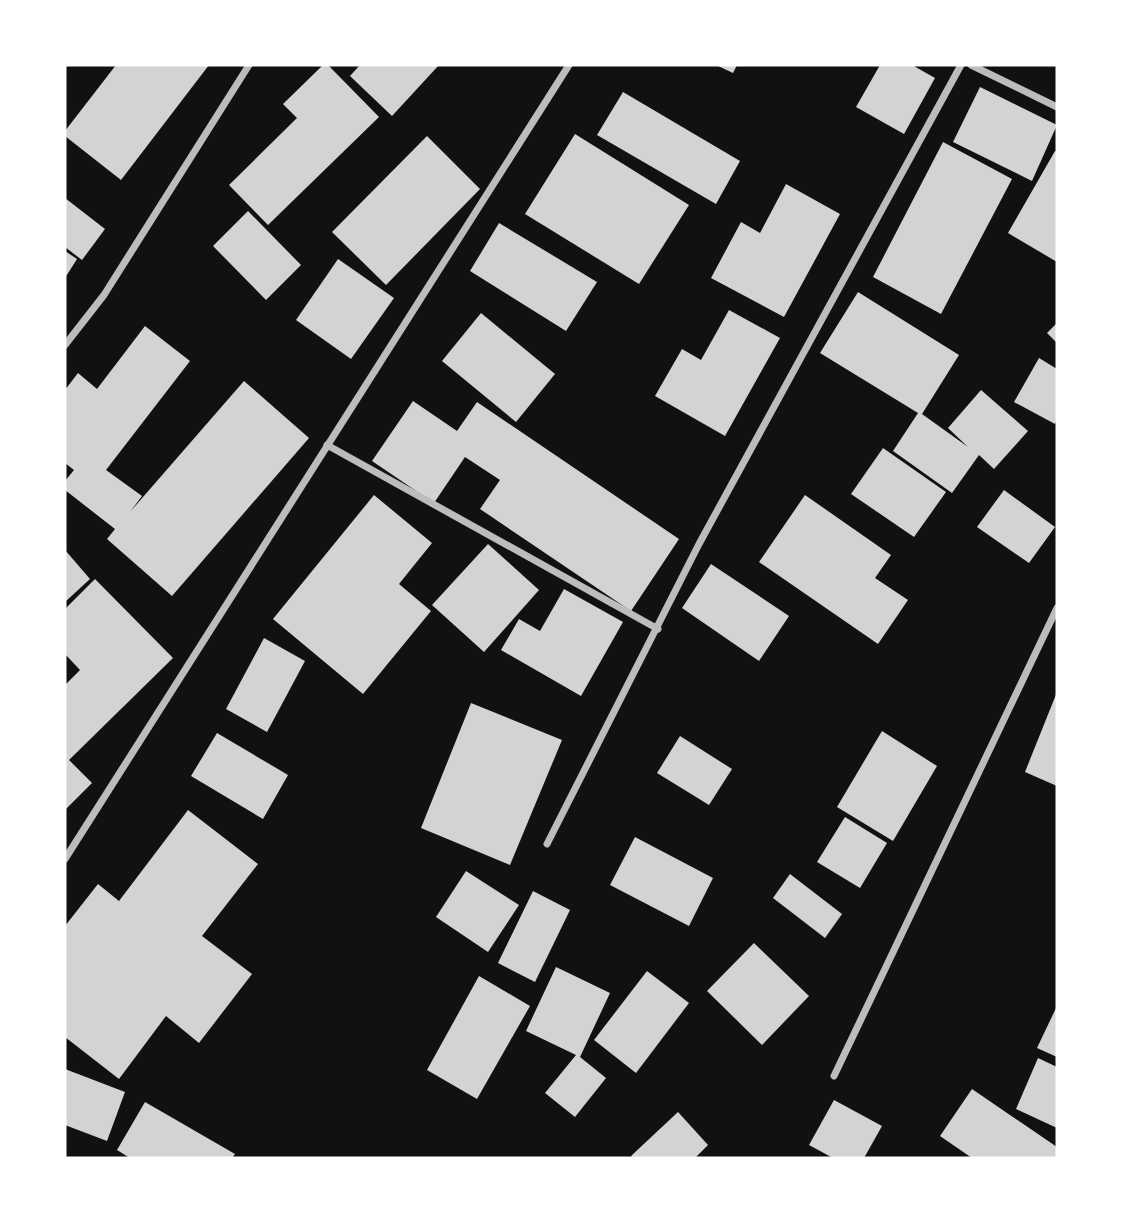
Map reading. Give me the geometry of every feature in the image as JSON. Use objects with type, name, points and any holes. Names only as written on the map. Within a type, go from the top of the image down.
[{"type":"street","points":[[65,345],[104,295],[248,65]]},
{"type":"street","points":[[65,859],[569,65]]},
{"type":"street","points":[[547,844],[706,532],[961,65]]},
{"type":"street","points":[[971,65],[1057,107]]},
{"type":"street","points":[[327,445],[658,629]]},
{"type":"street","points":[[834,1076],[1057,608]]},
{"type":"building","points":[[116,65],[209,65],[121,180],[65,136],[65,131]]},
{"type":"building","points":[[323,65],[328,65],[379,117],[268,225],[229,185],[297,118],[283,104]]},
{"type":"building","points":[[360,65],[439,65],[392,116],[350,76]]},
{"type":"building","points":[[716,65],[737,65],[733,73]]},
{"type":"building","points":[[880,65],[912,65],[935,78],[904,134],[856,107]]},
{"type":"building","points":[[980,87],[1057,125],[1032,181],[953,142]]},
{"type":"building","points":[[623,92],[740,161],[716,204],[597,135]]},
{"type":"building","points":[[575,134],[689,205],[639,284],[525,214]]},
{"type":"building","points":[[427,136],[480,189],[386,285],[332,232]]},
{"type":"building","points":[[943,142],[1012,179],[941,314],[873,277]]},
{"type":"building","points":[[1055,151],[1057,152],[1057,262],[1008,233]]},
{"type":"building","points":[[786,184],[840,214],[784,317],[711,278],[741,222],[760,233]]},
{"type":"building","points":[[65,198],[105,229],[82,260],[65,247]]},
{"type":"building","points":[[248,211],[301,265],[266,300],[213,246]]},
{"type":"building","points":[[499,223],[597,282],[566,331],[470,271]]},
{"type":"building","points":[[65,251],[77,259],[65,278]]},
{"type":"building","points":[[338,259],[394,298],[351,359],[296,320]]},
{"type":"building","points":[[858,292],[959,355],[922,414],[968,447],[948,428],[981,390],[1028,431],[994,469],[979,455],[952,493],[893,451],[918,413],[820,353]]},
{"type":"building","points":[[729,310],[780,338],[725,436],[655,396],[682,349],[701,360]]},
{"type":"building","points":[[481,313],[555,374],[516,422],[442,361]]},
{"type":"building","points":[[1057,323],[1057,343],[1047,333]]},
{"type":"building","points":[[145,326],[190,361],[106,470],[142,496],[130,512],[244,381],[309,438],[172,596],[107,539],[115,529],[65,490],[65,481],[74,470],[65,463],[65,390],[78,373],[97,389]]},
{"type":"building","points":[[1039,358],[1057,369],[1055,424],[1014,402]]},
{"type":"building","points":[[413,401],[457,431],[477,402],[679,539],[631,611],[480,509],[500,480],[465,457],[434,503],[372,461]]},
{"type":"building","points":[[883,448],[946,492],[914,537],[851,494]]},
{"type":"building","points":[[1004,490],[1055,527],[1029,563],[977,527]]},
{"type":"building","points":[[374,495],[432,543],[399,584],[431,611],[363,694],[273,619]]},
{"type":"building","points":[[805,495],[891,555],[875,578],[908,600],[878,644],[759,562]]},
{"type":"building","points":[[488,544],[539,590],[484,652],[432,605]]},
{"type":"building","points":[[65,550],[90,579],[65,602]]},
{"type":"building","points":[[711,564],[789,616],[759,661],[682,608]]},
{"type":"building","points":[[95,579],[173,658],[69,760],[92,783],[65,810],[65,685],[80,670],[65,654],[65,609]]},
{"type":"building","points":[[564,589],[623,622],[581,696],[501,650],[519,619],[540,631]]},
{"type":"building","points":[[264,638],[305,661],[267,732],[226,709]]},
{"type":"building","points":[[1057,692],[1057,786],[1025,772]]},
{"type":"building","points":[[471,703],[562,740],[510,865],[421,828]]},
{"type":"building","points":[[882,731],[937,766],[893,841],[837,807]]},
{"type":"building","points":[[217,733],[288,775],[263,819],[191,776]]},
{"type":"building","points":[[680,736],[732,769],[709,805],[657,773]]},
{"type":"building","points":[[188,810],[258,864],[202,936],[252,974],[199,1043],[166,1016],[119,1079],[65,1037],[65,926],[98,884],[119,901]]},
{"type":"building","points":[[845,817],[887,843],[860,888],[817,862]]},
{"type":"building","points":[[635,837],[713,878],[689,926],[610,885]]},
{"type":"building","points":[[466,871],[519,905],[488,952],[436,917]]},
{"type":"building","points":[[790,874],[842,914],[825,938],[773,898]]},
{"type":"building","points":[[533,891],[570,910],[535,982],[498,963]]},
{"type":"building","points":[[754,943],[809,996],[762,1045],[707,991]]},
{"type":"building","points":[[556,967],[610,993],[580,1057],[606,1078],[575,1117],[545,1093],[576,1055],[526,1031]]},
{"type":"building","points":[[647,971],[689,1003],[636,1073],[594,1040]]},
{"type":"building","points":[[479,976],[530,1006],[477,1099],[427,1070]]},
{"type":"building","points":[[1057,1006],[1057,1057],[1037,1048]]},
{"type":"building","points":[[1038,1058],[1057,1067],[1057,1128],[1016,1109]]},
{"type":"building","points":[[65,1069],[125,1092],[107,1141],[65,1125]]},
{"type":"building","points":[[972,1089],[1057,1147],[1057,1158],[972,1158],[940,1136]]},
{"type":"building","points":[[834,1100],[882,1126],[864,1158],[833,1158],[809,1145]]},
{"type":"building","points":[[145,1102],[235,1154],[232,1158],[130,1158],[117,1150]]},
{"type":"building","points":[[678,1112],[708,1145],[695,1158],[631,1156]]}]
